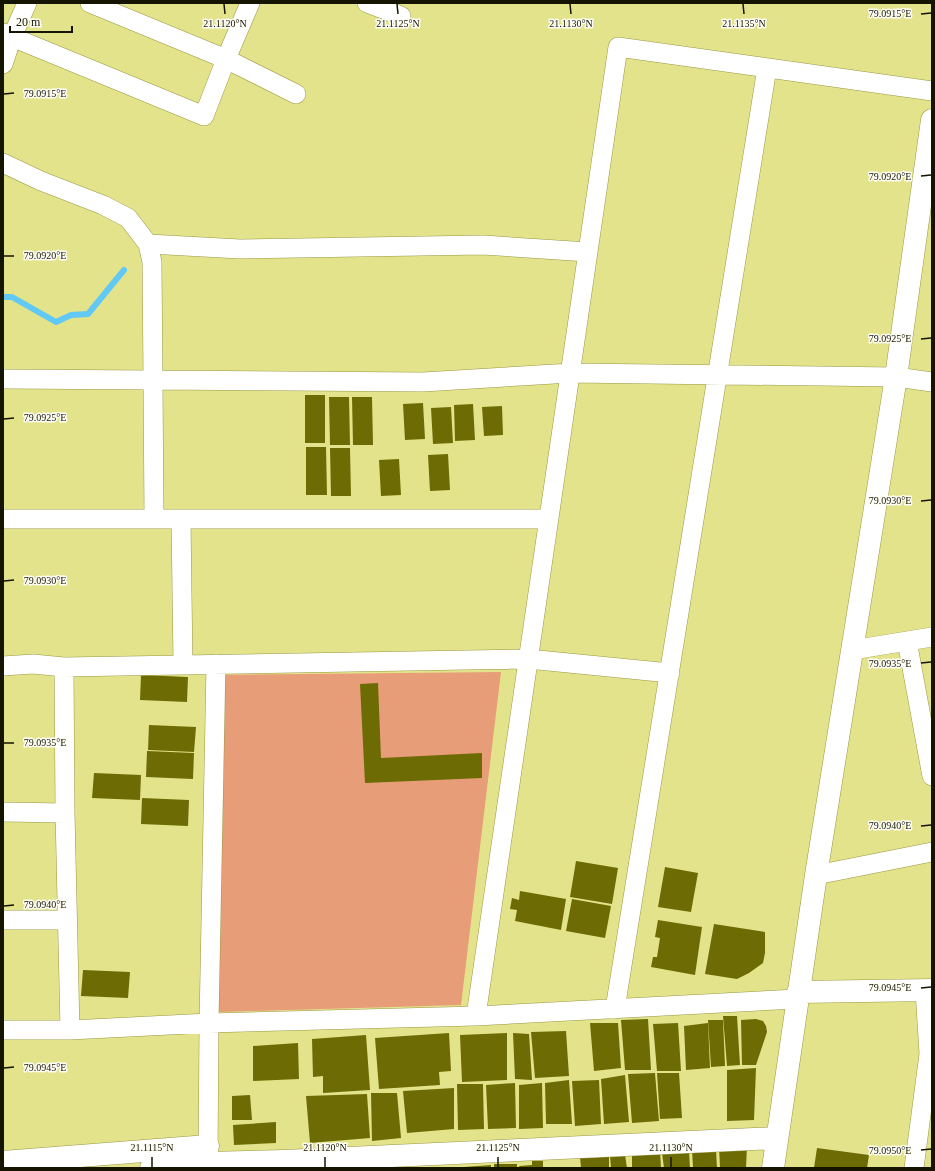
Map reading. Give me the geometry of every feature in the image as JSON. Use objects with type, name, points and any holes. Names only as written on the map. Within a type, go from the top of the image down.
[{"type":"street","points":[[3,64],[8,35],[27,3]]},
{"type":"street","points":[[90,3],[226,59],[296,94]]},
{"type":"street","points":[[8,35],[204,116],[250,3]]},
{"type":"street","points":[[367,3],[401,16]]},
{"type":"street","points":[[476,1016],[618,47],[932,91]]},
{"type":"street","points":[[615,1009],[767,68]]},
{"type":"street","points":[[773,1168],[797,996],[896,377],[932,120]]},
{"type":"street","points":[[3,163],[41,181],[103,205],[128,218],[148,244],[152,262],[154,519]]},
{"type":"street","points":[[148,244],[240,249],[482,245],[588,252]]},
{"type":"street","points":[[3,379],[423,382],[571,373],[896,377],[932,382]]},
{"type":"street","points":[[3,519],[549,519]]},
{"type":"street","points":[[181,519],[183,665]]},
{"type":"street","points":[[852,650],[932,637]]},
{"type":"street","points":[[907,641],[932,776]]},
{"type":"street","points":[[3,666],[33,664],[64,667],[528,659],[670,672]]},
{"type":"street","points":[[208,1155],[216,664]]},
{"type":"street","points":[[64,667],[65,813],[70,1030]]},
{"type":"street","points":[[3,812],[65,813]]},
{"type":"street","points":[[816,875],[932,852]]},
{"type":"street","points":[[3,920],[67,920]]},
{"type":"street","points":[[3,1030],[70,1030],[209,1023],[476,1016],[615,1009],[797,996],[928,990],[931,1054],[914,1168]]},
{"type":"street","points":[[3,1162],[208,1155],[283,1165],[777,1138]]},
{"type":"street","points":[[151,1168],[208,1155]]},
{"type":"shaded area","points":[[501,672],[461,1005],[217,1012],[208,675]]},
{"type":"building","points":[[305,395],[325,395],[325,443],[305,443]]},
{"type":"building","points":[[329,397],[349,397],[350,445],[330,445]]},
{"type":"building","points":[[352,397],[372,397],[373,445],[353,445]]},
{"type":"building","points":[[423,403],[425,439],[405,440],[403,404]]},
{"type":"building","points":[[473,404],[475,440],[455,441],[454,405]]},
{"type":"building","points":[[502,406],[503,435],[484,436],[482,407]]},
{"type":"building","points":[[451,407],[453,443],[433,444],[431,408]]},
{"type":"building","points":[[306,447],[326,447],[327,495],[306,495]]},
{"type":"building","points":[[330,448],[350,448],[351,496],[331,496]]},
{"type":"building","points":[[448,454],[450,490],[430,491],[428,455]]},
{"type":"building","points":[[399,459],[401,495],[381,496],[379,460]]},
{"type":"building","points":[[141,675],[188,677],[187,702],[140,700]]},
{"type":"building","points":[[378,683],[381,758],[482,753],[482,778],[365,783],[360,684]]},
{"type":"building","points":[[149,725],[196,727],[194,752],[148,750]]},
{"type":"building","points":[[147,751],[194,753],[193,779],[146,777]]},
{"type":"building","points":[[94,773],[141,775],[140,800],[92,798]]},
{"type":"building","points":[[142,798],[189,800],[188,826],[141,824]]},
{"type":"building","points":[[576,861],[618,868],[612,904],[570,897]]},
{"type":"building","points":[[665,867],[698,873],[691,912],[658,907]]},
{"type":"building","points":[[520,891],[566,899],[561,930],[515,921],[517,910],[510,909],[512,898],[519,900]]},
{"type":"building","points":[[572,899],[611,906],[605,938],[566,931]]},
{"type":"building","points":[[658,920],[702,927],[695,975],[651,967],[653,957],[657,957],[660,938],[655,937]]},
{"type":"building","points":[[714,924],[765,932],[765,953],[763,963],[737,979],[705,974]]},
{"type":"building","points":[[83,970],[130,972],[128,998],[81,996]]},
{"type":"building","points":[[723,1016],[737,1016],[740,1065],[727,1066]]},
{"type":"building","points":[[648,1019],[651,1070],[625,1070],[621,1020]]},
{"type":"building","points":[[756,1019],[763,1021],[767,1032],[756,1065],[742,1065],[741,1020]]},
{"type":"building","points":[[708,1020],[723,1020],[725,1066],[711,1067]]},
{"type":"building","points":[[590,1023],[618,1023],[621,1068],[594,1071]]},
{"type":"building","points":[[678,1023],[681,1071],[657,1071],[653,1024]]},
{"type":"building","points":[[708,1023],[710,1068],[686,1070],[684,1026]]},
{"type":"building","points":[[566,1031],[569,1076],[535,1078],[531,1032]]},
{"type":"building","points":[[449,1033],[451,1071],[439,1072],[440,1085],[379,1089],[375,1038]]},
{"type":"building","points":[[507,1033],[507,1080],[462,1082],[460,1035]]},
{"type":"building","points":[[513,1033],[529,1034],[532,1080],[515,1079]]},
{"type":"building","points":[[366,1035],[370,1090],[323,1093],[323,1076],[313,1077],[312,1039]]},
{"type":"building","points":[[298,1043],[299,1079],[253,1081],[253,1046]]},
{"type":"building","points":[[756,1068],[754,1120],[727,1121],[727,1070]]},
{"type":"building","points":[[655,1073],[659,1121],[632,1123],[628,1074]]},
{"type":"building","points":[[657,1073],[679,1073],[682,1118],[660,1119]]},
{"type":"building","points":[[625,1075],[629,1122],[604,1124],[601,1079]]},
{"type":"building","points":[[569,1080],[572,1124],[546,1124],[545,1083]]},
{"type":"building","points":[[599,1080],[601,1124],[575,1126],[572,1081]]},
{"type":"building","points":[[515,1083],[516,1128],[488,1129],[486,1085]]},
{"type":"building","points":[[542,1083],[543,1128],[519,1129],[519,1085]]},
{"type":"building","points":[[457,1084],[483,1084],[484,1129],[458,1130]]},
{"type":"building","points":[[454,1088],[454,1129],[407,1133],[403,1091]]},
{"type":"building","points":[[371,1093],[397,1093],[401,1138],[372,1141]]},
{"type":"building","points":[[367,1094],[370,1138],[310,1143],[306,1096]]},
{"type":"building","points":[[250,1095],[252,1120],[232,1120],[232,1096]]},
{"type":"building","points":[[276,1122],[276,1143],[234,1145],[233,1125]]},
{"type":"building","points":[[747,1145],[746,1168],[720,1168],[719,1147]]},
{"type":"building","points":[[817,1148],[869,1155],[867,1168],[814,1168]]},
{"type":"building","points":[[716,1149],[717,1168],[693,1168],[692,1150]]},
{"type":"building","points":[[632,1151],[660,1151],[661,1168],[632,1168]]},
{"type":"building","points":[[689,1151],[690,1168],[664,1168],[662,1153]]},
{"type":"building","points":[[625,1155],[627,1168],[611,1168],[610,1156]]},
{"type":"building","points":[[580,1157],[609,1157],[609,1168],[581,1168]]},
{"type":"building","points":[[532,1161],[543,1161],[543,1168],[520,1168],[519,1166],[532,1165]]},
{"type":"building","points":[[494,1164],[517,1164],[517,1168],[494,1168]]},
{"type":"building","points":[[491,1165],[491,1168],[464,1168],[464,1167]]},
{"type":"waterway","points":[[3,297],[12,297],[56,322],[71,315],[88,314],[124,270]]}]
